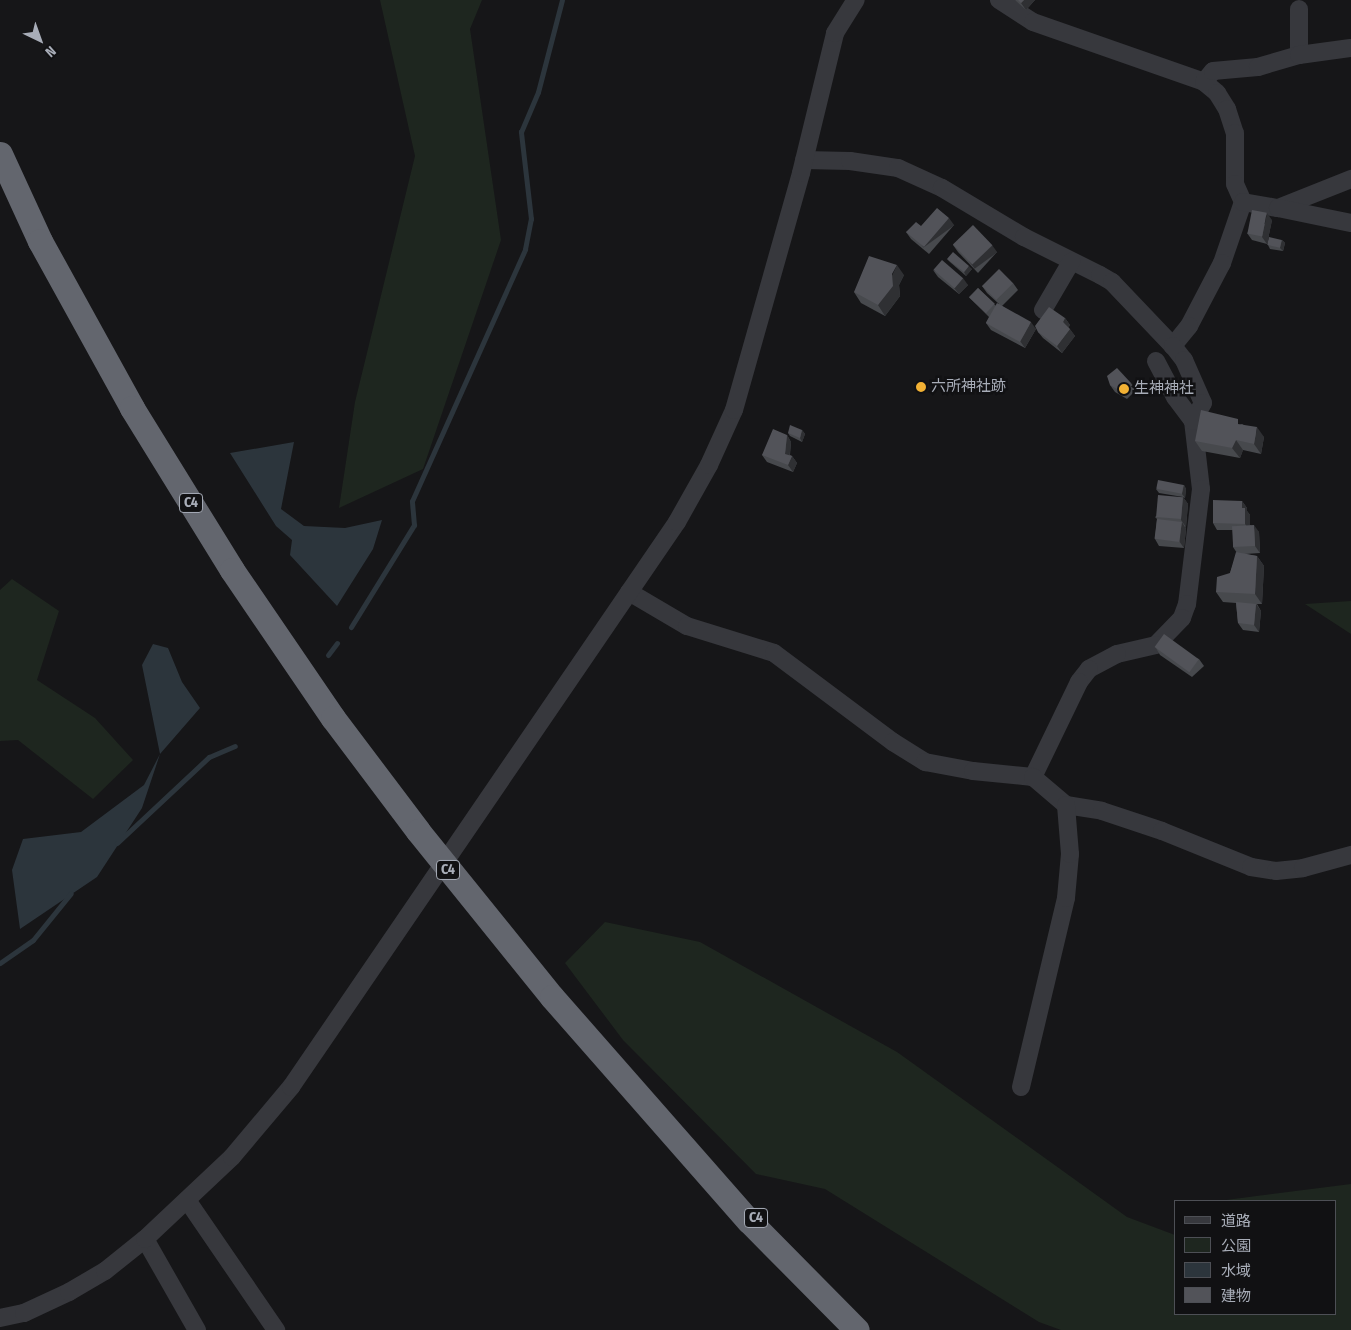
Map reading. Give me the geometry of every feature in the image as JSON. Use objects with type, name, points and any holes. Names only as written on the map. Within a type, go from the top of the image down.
[{"type":"highway","name":"C4","points":[[0,154],[40,241],[132,408],[232,570],[333,718],[418,832],[478,908],[645,1104],[749,1220],[857,1330]]},
{"type":"highway","name":"C4","points":[[645,1104],[867,1330]]},
{"type":"highway","points":[[749,1220],[842,1330]]},
{"type":"street","points":[[0,1318],[24,1313],[69,1292],[105,1270],[145,1239],[232,1157],[292,1087],[677,522],[709,465],[734,410],[804,160],[835,33],[856,0]]},
{"type":"street","points":[[998,0],[1033,22],[1204,82],[1217,93],[1227,109],[1235,134],[1235,184],[1243,202],[1222,263],[1189,326],[1174,346]]},
{"type":"street","points":[[1299,9],[1299,55]]},
{"type":"street","points":[[1204,82],[1213,71],[1258,67],[1299,55],[1351,48]]},
{"type":"street","points":[[804,160],[850,161],[898,168],[942,188],[1071,262],[1112,282],[1174,346],[1184,360],[1203,403],[1194,421],[1201,489],[1187,604],[1182,618],[1156,645],[1117,654],[1089,669],[1079,682],[1033,777]]},
{"type":"street","points":[[1278,208],[1351,179]]},
{"type":"street","points":[[1243,202],[1351,224]]},
{"type":"street","points":[[1043,310],[1071,262]]},
{"type":"street","points":[[1156,361],[1175,397],[1194,421]]},
{"type":"street","points":[[629,592],[687,626],[774,653],[893,742],[925,762],[973,772],[1033,777],[1066,805],[1102,810],[1251,867],[1276,871],[1304,868],[1351,854]]},
{"type":"street","points":[[1021,1088],[1034,1042],[1066,898],[1070,854],[1066,805]]},
{"type":"street","points":[[187,1200],[276,1330]]},
{"type":"street","points":[[145,1239],[197,1330]]},
{"type":"green space","points":[[380,0],[482,0],[470,29],[501,240],[423,469],[339,508],[355,402],[415,156]]},
{"type":"green space","points":[[12,579],[59,611],[37,680],[95,718],[133,760],[93,799],[18,740],[0,741],[0,590]]},
{"type":"green space","points":[[1351,601],[1351,634],[1305,604]]},
{"type":"green space","points":[[605,922],[700,942],[897,1052],[1127,1217],[1174,1235],[1174,1315],[1336,1315],[1336,1200],[1226,1200],[1351,1184],[1351,1330],[1061,1330],[1039,1322],[825,1189],[756,1174],[623,1040],[565,963]]},
{"type":"water","points":[[294,442],[281,509],[304,526],[345,528],[382,520],[373,549],[337,606],[290,555],[292,540],[276,526],[230,453]]},
{"type":"water","points":[[153,644],[168,648],[182,682],[200,708],[160,754],[142,665]]},
{"type":"water","points":[[160,754],[142,808],[97,877],[20,929],[12,870],[23,839],[81,832],[144,785]]},
{"type":"building","points":[[937,208],[949,218],[924,247],[906,232],[916,222],[921,226]]},
{"type":"building","points":[[1252,210],[1267,213],[1262,236],[1247,234]]},
{"type":"building","points":[[973,225],[992,245],[972,265],[953,244]]},
{"type":"building","points":[[1269,237],[1282,240],[1280,248],[1267,245]]},
{"type":"building","points":[[953,252],[969,266],[964,272],[947,259]]},
{"type":"building","points":[[869,256],[897,265],[892,274],[893,286],[878,305],[854,292]]},
{"type":"building","points":[[942,260],[963,278],[955,288],[933,270]]},
{"type":"building","points":[[999,269],[1013,283],[996,300],[982,286]]},
{"type":"building","points":[[978,288],[995,304],[986,313],[969,298]]},
{"type":"building","points":[[997,303],[1031,322],[1020,342],[986,323]]},
{"type":"building","points":[[1049,307],[1065,318],[1063,322],[1070,329],[1057,346],[1038,332],[1035,326]]},
{"type":"building","points":[[1117,368],[1131,383],[1122,392],[1110,385],[1107,376]]},
{"type":"building","points":[[1201,410],[1238,419],[1238,424],[1257,427],[1254,444],[1236,440],[1232,448],[1195,441]]},
{"type":"building","points":[[790,425],[802,430],[800,438],[788,433]]},
{"type":"building","points":[[773,429],[787,435],[785,454],[792,456],[788,465],[762,455]]},
{"type":"building","points":[[1158,480],[1184,485],[1182,494],[1156,489]]},
{"type":"building","points":[[1158,495],[1183,497],[1181,519],[1156,517]]},
{"type":"building","points":[[1213,500],[1242,501],[1242,508],[1245,508],[1245,524],[1213,523]]},
{"type":"building","points":[[1157,519],[1182,522],[1179,542],[1155,539]]},
{"type":"building","points":[[1254,525],[1255,546],[1233,547],[1232,526]]},
{"type":"building","points":[[1236,552],[1257,556],[1255,594],[1216,592],[1217,577],[1230,573]]},
{"type":"building","points":[[1236,602],[1256,604],[1254,625],[1238,623]]},
{"type":"building","points":[[1164,634],[1199,659],[1189,672],[1155,647]]},
{"type":"waterway","points":[[351,627],[414,525],[412,501],[525,249],[531,219],[521,132],[538,92],[562,0]]},
{"type":"waterway","points":[[328,655],[337,643]]},
{"type":"waterway","points":[[117,843],[209,757],[235,746]]},
{"type":"waterway","points":[[0,963],[33,940],[71,893]]},
{"type":"place","name":"六所神社跡","points":[[921,387]]},
{"type":"place","name":"生神神社","points":[[1124,389]]}]
